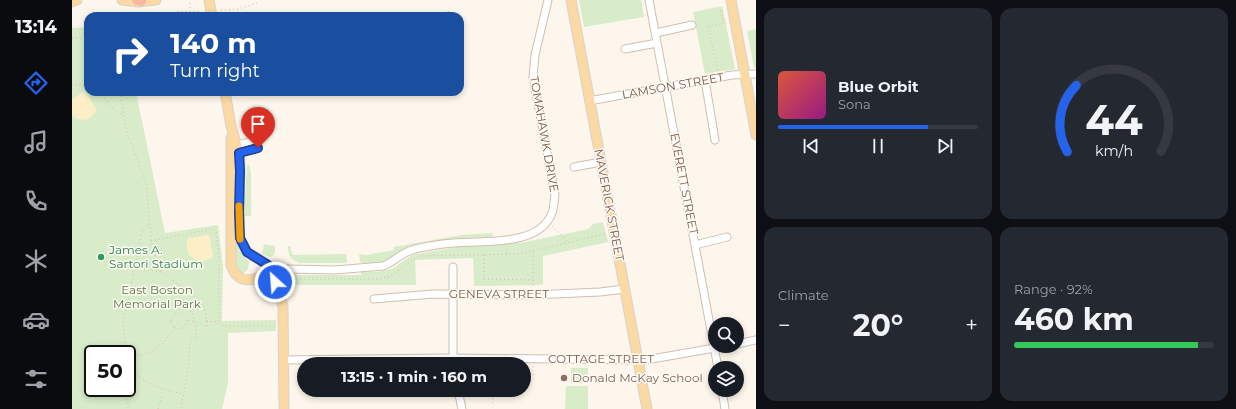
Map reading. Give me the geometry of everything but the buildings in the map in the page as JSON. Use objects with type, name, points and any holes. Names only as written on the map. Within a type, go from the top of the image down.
[{"type":"main road","points":[[72,2],[77,0]]},
{"type":"main road","points":[[122,0],[156,0]]},
{"type":"main road","points":[[209,0],[211,12]]},
{"type":"main road","name":"MAVERICK STREET","points":[[571,0],[647,409]]},
{"type":"main road","points":[[731,0],[756,135]]},
{"type":"main road","points":[[226,96],[231,126],[238,149],[240,171],[240,238],[244,248],[259,262],[260,270],[257,276],[252,279]]},
{"type":"main road","points":[[231,126],[230,262],[234,272],[238,277],[243,279],[252,279],[272,272]]},
{"type":"main road","points":[[255,258],[265,263],[272,272],[283,306],[284,409]]},
{"type":"street","name":"TOMAHAWK DRIVE","points":[[548,0],[535,55],[533,77],[555,195],[552,213],[548,221]]},
{"type":"street","name":"EVERETT STREET","points":[[650,0],[708,317]]},
{"type":"street","points":[[656,33],[692,25]]},
{"type":"street","points":[[625,49],[658,43]]},
{"type":"street","name":"LAMSON STREET","points":[[590,101],[705,80],[756,74]]},
{"type":"street","points":[[705,80],[716,140]]},
{"type":"street","points":[[238,149],[258,144]]},
{"type":"street","points":[[574,167],[601,162]]},
{"type":"street","points":[[272,272],[288,269],[334,270],[355,267],[383,266],[410,250],[444,244],[514,240],[529,235],[548,221]]},
{"type":"street","points":[[695,245],[728,237]]},
{"type":"street","points":[[453,267],[453,357]]},
{"type":"street","name":"GENEVA STREET","points":[[374,299],[433,294],[533,294],[600,292],[624,289]]},
{"type":"street","points":[[744,343],[756,340]]},
{"type":"street","name":"COTTAGE STREET","points":[[531,361],[658,359],[708,349]]},
{"type":"street","name":"COTTAGE STREET","points":[[284,360],[297,360]]},
{"type":"street","points":[[459,397],[462,409]]},
{"type":"street","points":[[723,397],[725,409]]},
{"type":"path","points":[[190,3],[190,11]]},
{"type":"path","points":[[221,10],[238,9],[257,3]]},
{"type":"path","points":[[722,10],[724,23],[720,11],[722,10]]},
{"type":"path","points":[[177,12],[200,12]]},
{"type":"path","points":[[719,74],[708,27],[728,23]]},
{"type":"path","points":[[72,38],[84,38]]},
{"type":"path","points":[[72,86],[75,84],[84,85]]},
{"type":"path","points":[[102,96],[118,114],[123,114]]},
{"type":"path","points":[[121,96],[127,133],[146,182],[151,241],[155,256],[162,272]]},
{"type":"path","points":[[548,221],[568,243]]},
{"type":"path","points":[[126,345],[123,320],[136,268],[142,231],[149,224]]},
{"type":"path","points":[[151,241],[212,229],[216,232],[219,259],[219,323]]},
{"type":"path","points":[[284,282],[291,279],[378,279],[389,277],[419,256],[519,254],[605,234]]},
{"type":"path","points":[[533,251],[533,294]]},
{"type":"path","points":[[484,255],[484,279],[533,280]]},
{"type":"path","points":[[136,268],[162,272],[193,293],[204,307],[207,329]]},
{"type":"path","points":[[282,276],[287,287]]},
{"type":"path","points":[[131,288],[137,304],[142,301],[149,306],[156,307],[174,303],[179,304],[188,309],[196,321],[196,338],[190,338],[189,362],[181,409]]},
{"type":"path","points":[[126,307],[135,301]]},
{"type":"path","points":[[177,313],[184,314],[187,321],[184,327],[179,329],[175,327],[171,321],[173,316],[177,313]]},
{"type":"path","points":[[187,321],[196,321]]},
{"type":"path","points":[[207,321],[219,323],[224,326],[284,324]]},
{"type":"path","points":[[136,355],[146,354],[158,348],[168,338],[175,327]]},
{"type":"path","points":[[533,365],[533,376]]},
{"type":"path","points":[[136,374],[146,382],[164,390],[183,395]]},
{"type":"path","points":[[158,409],[164,390]]},
{"type":"path","points":[[128,397],[128,409]]},
{"type":"path","points":[[493,397],[493,404]]},
{"type":"green space","points":[[579,0],[641,0],[644,17],[584,27]]},
{"type":"green space","points":[[722,6],[735,69],[705,74],[693,12]]},
{"type":"green space","name":"East Boston Memorial Park","points":[[84,27],[84,96],[137,96],[165,233],[218,225],[223,266],[222,321],[276,320],[276,331],[228,333],[228,383],[222,409],[72,409],[72,28]]},
{"type":"green space","points":[[756,29],[756,68],[754,68],[747,31]]},
{"type":"green space","points":[[247,165],[249,165],[251,173],[251,216],[244,216]]},
{"type":"green space","points":[[603,222],[608,242],[543,256],[543,285],[474,286],[473,258],[415,260],[416,285],[292,285],[287,275],[361,275],[361,272],[377,272],[392,269],[412,255],[462,246],[520,243],[589,229],[593,224]]},
{"type":"green space","points":[[493,233],[492,237],[459,238],[409,247],[382,262],[360,262],[359,254],[366,255],[394,250],[394,247],[461,235]]},
{"type":"green space","points":[[235,238],[239,250],[249,262],[248,269],[244,273],[237,271],[235,265]]},
{"type":"green space","points":[[264,244],[275,246],[273,256],[269,257],[262,254]]},
{"type":"green space","points":[[288,246],[290,246],[293,255],[346,254],[347,262],[300,263],[291,257]]},
{"type":"green space","points":[[571,368],[588,368],[588,377],[582,383],[571,383]]},
{"type":"green space","points":[[566,386],[588,386],[588,409],[565,409]]},
{"type":"sand","points":[[84,92],[84,96],[88,96],[97,110],[89,118],[83,120],[76,118],[72,116],[72,100]]},
{"type":"sand","points":[[208,235],[210,237],[213,257],[202,261],[189,255],[187,250],[188,238]]},
{"type":"slow traffic","points":[[239,206],[240,239]]},
{"type":"place","name":"James A. Sartori Stadium","points":[[101,257]]},
{"type":"place","name":"Donald McKay School","points":[[564,378]]},
{"type":"route","points":[[258,148],[239,153],[239,233],[241,243],[244,248],[255,258],[268,265],[275,282]]}]
